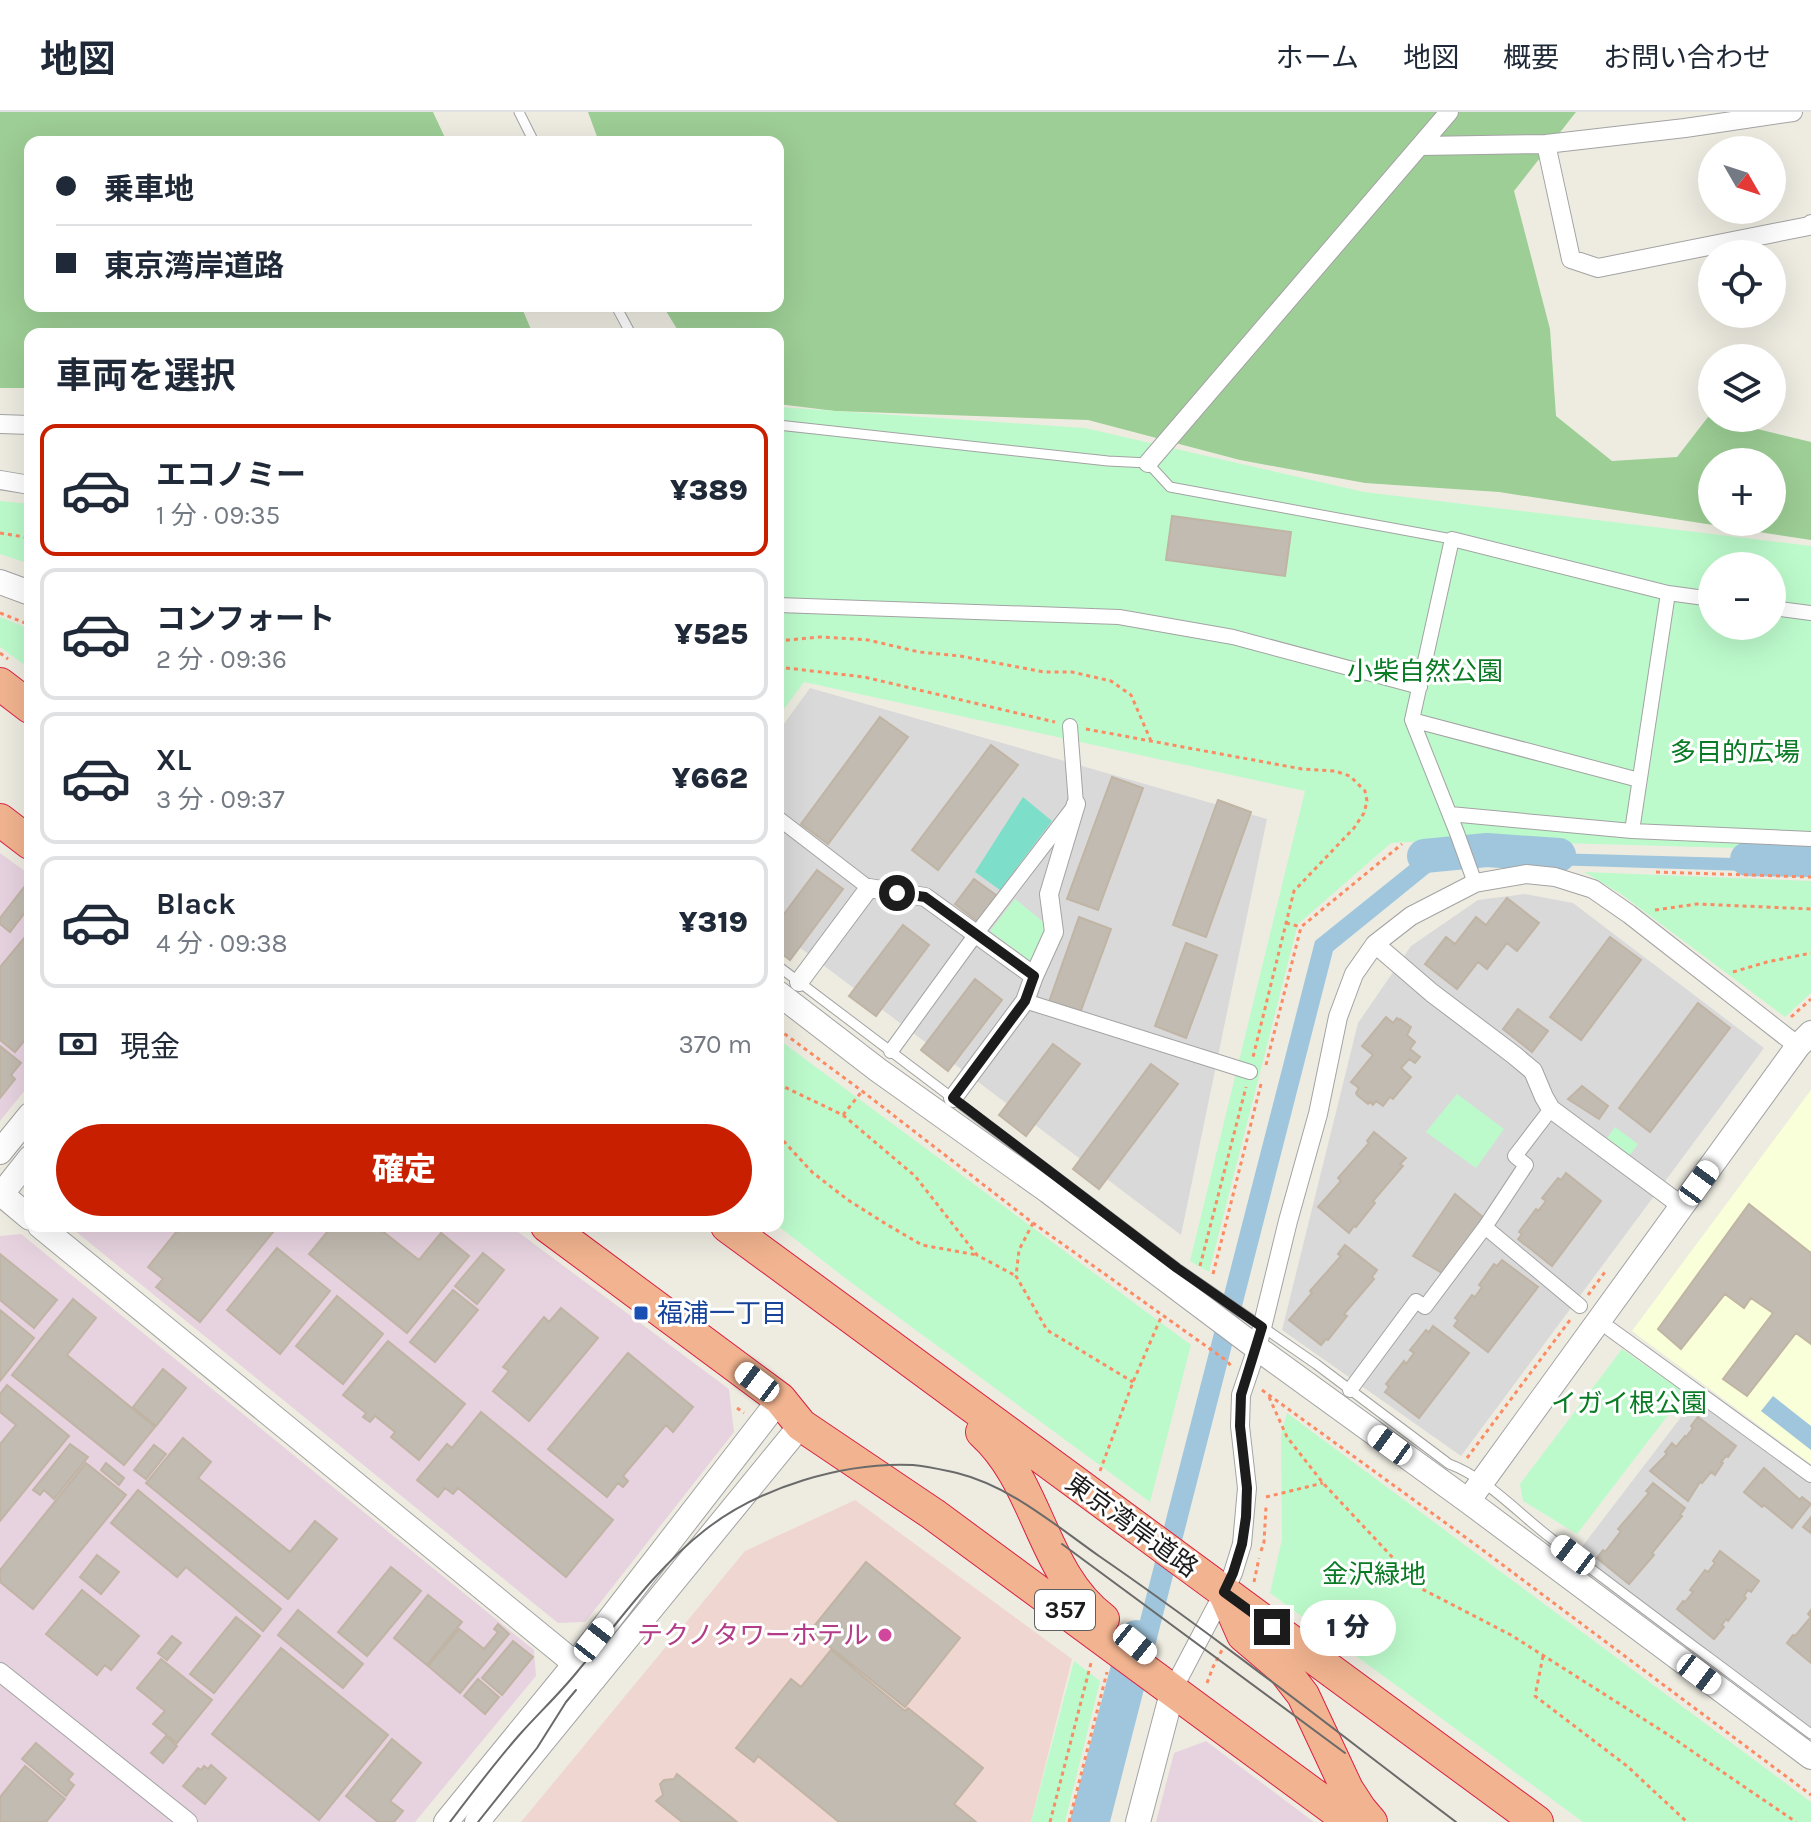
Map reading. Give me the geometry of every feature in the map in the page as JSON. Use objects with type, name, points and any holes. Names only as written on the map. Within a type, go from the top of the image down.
[{"type":"highway","points":[[0,684],[24,702]]},
{"type":"highway","points":[[0,820],[24,838]]},
{"type":"highway","name":"357","points":[[555,1232],[780,1399],[801,1425],[933,1514],[1351,1822]]},
{"type":"highway","name":"東京湾岸道路","points":[[735,1232],[1537,1822]]},
{"type":"highway","name":"357","points":[[847,1315],[881,1351],[998,1446],[1013,1467],[1048,1544],[1073,1588],[1095,1613],[1167,1670],[1173,1689]]},
{"type":"highway","points":[[1224,1592],[1243,1635],[1283,1669],[1303,1695],[1347,1789],[1371,1822]]},
{"type":"street","points":[[1148,463],[1449,112]]},
{"type":"street","points":[[1421,146],[1546,144],[1793,112]]},
{"type":"street","points":[[1546,144],[1571,259],[1598,268],[1811,224]]},
{"type":"street","points":[[0,424],[24,425]]},
{"type":"street","points":[[0,480],[24,484]]},
{"type":"street","points":[[1473,877],[1412,720],[1452,539],[1668,593],[1698,597]]},
{"type":"street","points":[[0,582],[24,591]]},
{"type":"street","points":[[1632,831],[1668,593]]},
{"type":"street","points":[[784,605],[1119,617],[1233,637],[1420,687]]},
{"type":"street","points":[[1786,610],[1811,613]]},
{"type":"street","points":[[1412,720],[1639,780]]},
{"type":"street","points":[[953,1098],[1025,1001],[1054,932],[1049,894],[1076,804],[1070,726]]},
{"type":"street","points":[[891,1051],[1076,804]]},
{"type":"street","points":[[1450,814],[1632,831],[1811,839]]},
{"type":"street","points":[[784,823],[869,888],[925,897],[1034,976]]},
{"type":"street","points":[[1138,1822],[1173,1689],[1224,1592],[1242,1544],[1247,1488],[1240,1426],[1241,1395],[1260,1337],[1318,1114],[1338,1017],[1354,974],[1375,944],[1411,916],[1473,877],[1526,874],[1555,877],[1593,889],[1710,978],[1796,1037],[1682,1206],[1474,1491]]},
{"type":"street","points":[[869,888],[788,988],[878,1070],[1048,1191],[1207,1296],[1237,1321],[1474,1491],[1811,1757]]},
{"type":"street","points":[[1375,944],[1432,993],[1533,1071],[1551,1109],[1682,1206]]},
{"type":"street","points":[[1025,1001],[1250,1072]]},
{"type":"street","points":[[1350,1390],[1416,1301],[1425,1307],[1485,1227],[1526,1165],[1515,1156],[1551,1109]]},
{"type":"street","points":[[0,1152],[24,1122]]},
{"type":"street","points":[[24,1165],[0,1195],[24,1213]]},
{"type":"street","points":[[1485,1227],[1580,1306]]},
{"type":"street","points":[[47,1232],[584,1672]]},
{"type":"street","points":[[1610,1329],[1811,1475]]},
{"type":"street","points":[[477,1822],[780,1399]]},
{"type":"street","points":[[446,1822],[584,1672],[801,1425]]},
{"type":"street","points":[[0,1672],[188,1822]]},
{"type":"lane","points":[[519,112],[531,136]]},
{"type":"lane","points":[[784,426],[1148,463],[1170,487],[1452,539]]},
{"type":"lane","points":[[788,988],[891,1051],[1177,1268],[1207,1296]]},
{"type":"lane","points":[[1260,1337],[1350,1390],[1449,1464],[1460,1468],[1474,1491],[1549,1537],[1811,1734]]},
{"type":"path","points":[[0,533],[24,537]]},
{"type":"path","points":[[0,613],[24,623]]},
{"type":"path","points":[[784,640],[820,637],[868,640],[919,652],[960,656],[1044,672],[1072,672],[1111,681],[1131,695],[1151,741]]},
{"type":"path","points":[[784,668],[864,677],[1070,726],[1350,776],[1365,791],[1367,801],[1364,813],[1354,828],[1294,891]]},
{"type":"path","points":[[1207,1296],[1301,927],[1402,844]]},
{"type":"path","points":[[1656,872],[1811,877]]},
{"type":"path","points":[[1629,914],[1697,904],[1811,909]]},
{"type":"path","points":[[1286,923],[1301,927]]},
{"type":"path","points":[[1710,978],[1811,953]]},
{"type":"path","points":[[1796,1037],[1789,1019],[1811,999]]},
{"type":"path","points":[[784,1033],[1033,1223],[1227,1361],[1235,1371],[1476,1545],[1811,1795]]},
{"type":"path","points":[[784,1087],[843,1115],[915,1176],[977,1255]]},
{"type":"path","points":[[843,1115],[862,1091]]},
{"type":"path","points":[[784,1142],[812,1172],[848,1200],[922,1245],[977,1255],[1016,1276],[1047,1330],[1133,1382]]},
{"type":"path","points":[[1016,1276],[1019,1250],[1033,1223]]},
{"type":"path","points":[[1460,1468],[1608,1269]]},
{"type":"path","points":[[1100,1473],[1133,1382],[1162,1315]]},
{"type":"path","points":[[1268,1394],[1287,1437],[1323,1483],[1422,1589],[1511,1635],[1667,1734],[1796,1822]]},
{"type":"path","points":[[1266,1497],[1323,1483]]},
{"type":"path","points":[[1205,1686],[1237,1625]]},
{"type":"path","points":[[1050,1822],[1093,1654]]},
{"type":"path","points":[[1543,1656],[1535,1696],[1627,1766],[1687,1822]]},
{"type":"path","points":[[1069,1822],[1108,1665]]},
{"type":"shaded area","points":[[810,688],[1267,819],[1181,1235],[784,936],[784,724]]},
{"type":"shaded area","points":[[1023,797],[1052,821],[1000,890],[975,872]]},
{"type":"shaded area","points":[[1481,851],[1811,860],[1811,873],[1482,863],[1439,865],[1333,951],[1110,1822],[1088,1822],[1315,941],[1422,855]]},
{"type":"shaded area","points":[[0,853],[24,871],[24,1091],[0,1121]]},
{"type":"shaded area","points":[[1525,894],[1573,903],[1764,1048],[1461,1456],[1282,1330],[1358,1023],[1411,946],[1478,900]]},
{"type":"shaded area","points":[[1811,1090],[1811,1464],[1632,1331]]},
{"type":"shaded area","points":[[76,1232],[518,1232],[729,1389],[734,1432],[585,1622],[558,1623]]},
{"type":"shaded area","points":[[21,1234],[534,1650],[536,1676],[415,1822],[0,1822],[0,1236]]},
{"type":"shaded area","points":[[1704,1387],[1811,1466],[1811,1727],[1578,1552]]},
{"type":"shaded area","points":[[1773,1396],[1811,1426],[1811,1450],[1761,1411]]},
{"type":"shaded area","points":[[855,1500],[1072,1659],[1031,1822],[521,1822],[745,1551]]},
{"type":"shaded area","points":[[1206,1741],[1314,1822],[1156,1822],[1174,1753]]},
{"type":"green space","points":[[0,112],[433,112],[444,136],[24,136],[24,312],[524,312],[530,328],[24,328],[24,388],[0,388]]},
{"type":"green space","points":[[588,112],[1576,112],[1514,191],[1550,329],[1556,416],[1612,461],[1677,457],[1698,430],[1770,432],[1811,442],[1811,540],[1785,536],[1786,448],[1698,448],[1698,523],[1499,492],[1365,483],[1240,460],[1088,420],[835,411],[784,405],[784,328],[676,328],[667,312],[784,312],[784,136],[597,136]]},
{"type":"green space","name":"小柴自然公園","points":[[784,407],[1085,428],[1364,492],[1698,532],[1698,536],[1728,536],[1811,546],[1811,850],[1449,840],[1391,843],[1298,924],[1209,1272],[1190,1261],[1305,791],[804,682],[784,709]]},
{"type":"green space","points":[[0,501],[24,503],[24,562],[0,554]]},
{"type":"green space","points":[[0,617],[24,627],[24,665],[0,647]]},
{"type":"green space","points":[[1584,872],[1811,881],[1811,993],[1785,1017],[1621,894]]},
{"type":"green space","points":[[1015,899],[1046,924],[1033,963],[990,931]]},
{"type":"green space","points":[[784,1043],[1191,1345],[1150,1502],[784,1231]]},
{"type":"green space","points":[[1457,1094],[1504,1129],[1476,1168],[1426,1132]]},
{"type":"green space","points":[[1615,1127],[1638,1144],[1630,1155],[1607,1138]]},
{"type":"green space","name":"イガイ根公園","points":[[1622,1349],[1685,1393],[1577,1534],[1523,1501],[1520,1484]]},
{"type":"green space","name":"金沢緑地","points":[[1287,1413],[1811,1802],[1811,1822],[1583,1822],[1270,1593],[1282,1539],[1281,1435]]},
{"type":"green space","points":[[1074,1661],[1100,1681],[1065,1822],[1031,1822]]},
{"type":"building","points":[[1172,516],[1291,532],[1285,576],[1166,560]]},
{"type":"building","points":[[880,717],[908,737],[828,844],[801,824]]},
{"type":"building","points":[[991,745],[1018,765],[938,870],[912,850]]},
{"type":"building","points":[[1112,777],[1143,788],[1098,910],[1067,899]]},
{"type":"building","points":[[1218,800],[1251,812],[1206,937],[1173,925]]},
{"type":"building","points":[[817,870],[843,889],[790,960],[784,956],[784,914]]},
{"type":"building","points":[[974,879],[1000,898],[981,924],[955,904]]},
{"type":"building","points":[[24,887],[24,914],[10,932],[0,924],[0,918]]},
{"type":"building","points":[[1507,898],[1539,923],[1517,951],[1507,943],[1487,969],[1478,962],[1457,989],[1425,964],[1446,937],[1455,944],[1476,917],[1486,925]]},
{"type":"building","points":[[1079,917],[1111,929],[1080,1013],[1049,1002]]},
{"type":"building","points":[[903,925],[929,945],[876,1016],[849,996]]},
{"type":"building","points":[[1610,937],[1641,960],[1581,1040],[1550,1017]]},
{"type":"building","points":[[24,938],[24,1041],[15,1052],[0,1040],[0,967]]},
{"type":"building","points":[[1186,943],[1217,955],[1186,1038],[1155,1026]]},
{"type":"building","points":[[975,979],[1002,1000],[948,1071],[921,1050]]},
{"type":"building","points":[[1698,1003],[1730,1028],[1650,1132],[1619,1108]]},
{"type":"building","points":[[1518,1009],[1548,1031],[1532,1052],[1503,1029]]},
{"type":"building","points":[[1386,1017],[1393,1023],[1400,1019],[1411,1027],[1407,1035],[1415,1042],[1410,1049],[1420,1057],[1415,1063],[1409,1059],[1401,1068],[1411,1077],[1383,1106],[1376,1101],[1373,1105],[1368,1104],[1357,1095],[1359,1088],[1351,1082],[1373,1055],[1362,1046]]},
{"type":"building","points":[[1053,1044],[1080,1064],[1026,1136],[999,1115]]},
{"type":"building","points":[[0,1046],[21,1063],[11,1075],[15,1079],[0,1098]]},
{"type":"building","points":[[1151,1064],[1178,1084],[1099,1189],[1073,1169]]},
{"type":"building","points":[[1582,1086],[1608,1106],[1599,1119],[1568,1099]]},
{"type":"building","points":[[1374,1132],[1406,1158],[1400,1164],[1403,1166],[1373,1201],[1375,1203],[1349,1233],[1318,1207],[1341,1181],[1338,1178],[1369,1143],[1367,1141]]},
{"type":"building","points":[[1566,1173],[1601,1201],[1552,1266],[1518,1239],[1522,1234],[1519,1232],[1546,1201],[1542,1198]]},
{"type":"building","points":[[1455,1194],[1485,1219],[1442,1273],[1413,1256]]},
{"type":"building","points":[[1749,1204],[1811,1253],[1811,1344],[1796,1333],[1747,1396],[1723,1379],[1773,1313],[1751,1298],[1744,1308],[1725,1294],[1681,1349],[1658,1329]]},
{"type":"building","points":[[176,1232],[273,1232],[200,1322],[156,1287],[163,1279],[148,1267]]},
{"type":"building","points":[[327,1232],[384,1232],[419,1260],[441,1233],[469,1256],[407,1333],[309,1254]]},
{"type":"building","points":[[1345,1245],[1377,1270],[1372,1277],[1374,1279],[1344,1314],[1347,1316],[1321,1345],[1289,1320],[1341,1256],[1338,1254]]},
{"type":"building","points":[[277,1248],[330,1291],[280,1354],[227,1310]]},
{"type":"building","points":[[483,1253],[504,1270],[477,1304],[455,1286]]},
{"type":"building","points":[[0,1254],[57,1300],[34,1328],[0,1300]]},
{"type":"building","points":[[1502,1260],[1538,1287],[1488,1352],[1454,1326],[1458,1320],[1455,1318],[1472,1295],[1475,1297],[1482,1287],[1479,1285],[1494,1264],[1497,1266]]},
{"type":"building","points":[[453,1290],[478,1310],[435,1362],[410,1342]]},
{"type":"building","points":[[337,1296],[383,1334],[343,1384],[296,1346]]},
{"type":"building","points":[[73,1299],[96,1318],[67,1355],[155,1427],[124,1465],[12,1375]]},
{"type":"building","points":[[561,1308],[598,1338],[529,1421],[493,1391],[509,1371],[503,1367],[544,1317],[549,1322]]},
{"type":"building","points":[[0,1310],[34,1338],[0,1381]]},
{"type":"building","points":[[1433,1326],[1469,1353],[1419,1418],[1385,1392],[1389,1387],[1386,1384],[1404,1361],[1406,1364],[1414,1353],[1410,1350]]},
{"type":"building","points":[[388,1341],[465,1404],[419,1460],[391,1437],[395,1432],[375,1416],[370,1422],[363,1417],[366,1413],[343,1395]]},
{"type":"building","points":[[628,1353],[693,1407],[673,1432],[666,1425],[623,1476],[628,1481],[623,1487],[618,1483],[607,1497],[548,1449]]},
{"type":"building","points":[[163,1369],[186,1388],[156,1426],[133,1407]]},
{"type":"building","points":[[7,1385],[69,1436],[0,1521],[0,1444],[16,1425],[0,1412],[0,1394]]},
{"type":"building","points":[[481,1412],[613,1520],[566,1577],[458,1488],[453,1494],[445,1488],[438,1497],[417,1480],[447,1444],[452,1448]]},
{"type":"building","points":[[1698,1417],[1736,1446],[1721,1462],[1715,1475],[1711,1472],[1700,1482],[1688,1501],[1650,1471],[1667,1454],[1665,1452],[1672,1443],[1676,1447],[1686,1437]]},
{"type":"building","points":[[183,1438],[211,1462],[198,1478],[290,1552],[315,1521],[337,1539],[288,1599],[146,1483]]},
{"type":"building","points":[[70,1444],[88,1457],[54,1499],[44,1490],[40,1495],[33,1490]]},
{"type":"building","points":[[154,1445],[166,1454],[146,1479],[134,1470]]},
{"type":"building","points":[[86,1463],[126,1495],[33,1609],[0,1582],[0,1570]]},
{"type":"building","points":[[106,1463],[124,1478],[119,1485],[101,1470]]},
{"type":"building","points":[[1764,1468],[1800,1500],[1802,1497],[1811,1504],[1792,1528],[1744,1492]]},
{"type":"building","points":[[1653,1483],[1685,1508],[1652,1553],[1654,1555],[1629,1584],[1597,1558],[1621,1531],[1618,1529],[1649,1493],[1646,1491]]},
{"type":"building","points":[[138,1490],[281,1609],[263,1631],[186,1567],[177,1577],[111,1523]]},
{"type":"building","points":[[1811,1517],[1811,1533],[1803,1527]]},
{"type":"building","points":[[1720,1551],[1759,1581],[1751,1592],[1748,1590],[1744,1596],[1746,1598],[1728,1621],[1726,1619],[1722,1625],[1724,1627],[1714,1639],[1677,1609],[1693,1592],[1690,1590],[1705,1570],[1708,1572],[1715,1563],[1713,1561]]},
{"type":"building","points":[[97,1555],[119,1572],[101,1594],[80,1577]]},
{"type":"building","name":"テクノタワーホテル","points":[[866,1562],[960,1638],[905,1707],[810,1631]]},
{"type":"building","points":[[391,1567],[421,1591],[367,1656],[338,1632]]},
{"type":"building","points":[[82,1590],[139,1636],[111,1670],[105,1665],[97,1675],[46,1634]]},
{"type":"building","points":[[428,1595],[462,1622],[427,1665],[394,1638]]},
{"type":"building","points":[[298,1610],[363,1664],[343,1688],[278,1635]]},
{"type":"building","points":[[236,1617],[260,1636],[214,1693],[190,1674]]},
{"type":"building","points":[[1811,1617],[1811,1663],[1787,1643]]},
{"type":"building","points":[[498,1624],[509,1634],[460,1693],[428,1666],[459,1629],[484,1649],[498,1632],[494,1629]]},
{"type":"building","points":[[172,1636],[181,1643],[167,1660],[158,1653]]},
{"type":"building","points":[[513,1641],[533,1657],[502,1695],[482,1678]]},
{"type":"building","points":[[281,1648],[388,1735],[319,1820],[212,1734]]},
{"type":"building","points":[[831,1650],[905,1711],[908,1708],[983,1768],[954,1804],[976,1822],[839,1822],[758,1756],[754,1762],[736,1748],[791,1679],[801,1687]]},
{"type":"building","points":[[161,1659],[212,1700],[177,1743],[153,1724],[165,1711],[137,1688]]},
{"type":"building","points":[[478,1679],[499,1697],[485,1714],[464,1696]]},
{"type":"building","points":[[166,1736],[177,1746],[163,1763],[151,1753]]},
{"type":"building","points":[[392,1739],[421,1763],[390,1801],[403,1811],[394,1822],[378,1822],[346,1796]]},
{"type":"building","points":[[36,1743],[73,1774],[68,1780],[74,1785],[66,1796],[22,1759]]},
{"type":"building","points":[[211,1765],[226,1778],[205,1804],[183,1786],[198,1768],[201,1770],[204,1766],[208,1769]]},
{"type":"building","points":[[25,1766],[65,1799],[46,1822],[0,1822],[0,1797]]},
{"type":"building","points":[[677,1774],[737,1822],[682,1822],[656,1801],[663,1795],[660,1784],[664,1780],[674,1779]]},
{"type":"waterway","points":[[1424,856],[1487,850],[1559,855]]},
{"type":"waterway","points":[[1747,859],[1811,860]]},
{"type":"waterway","points":[[1087,1822],[1136,1637]]},
{"type":"tram line","points":[[450,1822],[503,1754],[570,1680],[653,1579],[705,1530],[751,1501],[803,1480],[886,1465],[913,1465],[957,1473],[1014,1497],[1145,1588],[1456,1822]]},
{"type":"tram line","points":[[1062,1544],[1345,1753]]},
{"type":"tram line","points":[[478,1822],[537,1748],[576,1690]]},
{"type":"place","name":"福浦一丁目","points":[[641,1313]]},
{"type":"place","name":"テクノタワーホテル","points":[[885,1635]]},
{"type":"route","points":[[897,893],[925,897],[1034,976],[1025,1001],[953,1098],[1177,1268],[1262,1327],[1241,1395],[1246,1517],[1242,1544],[1224,1592],[1272,1627]]},
{"type":"park label","name":"多目的広場","points":[[1735,752]]}]
